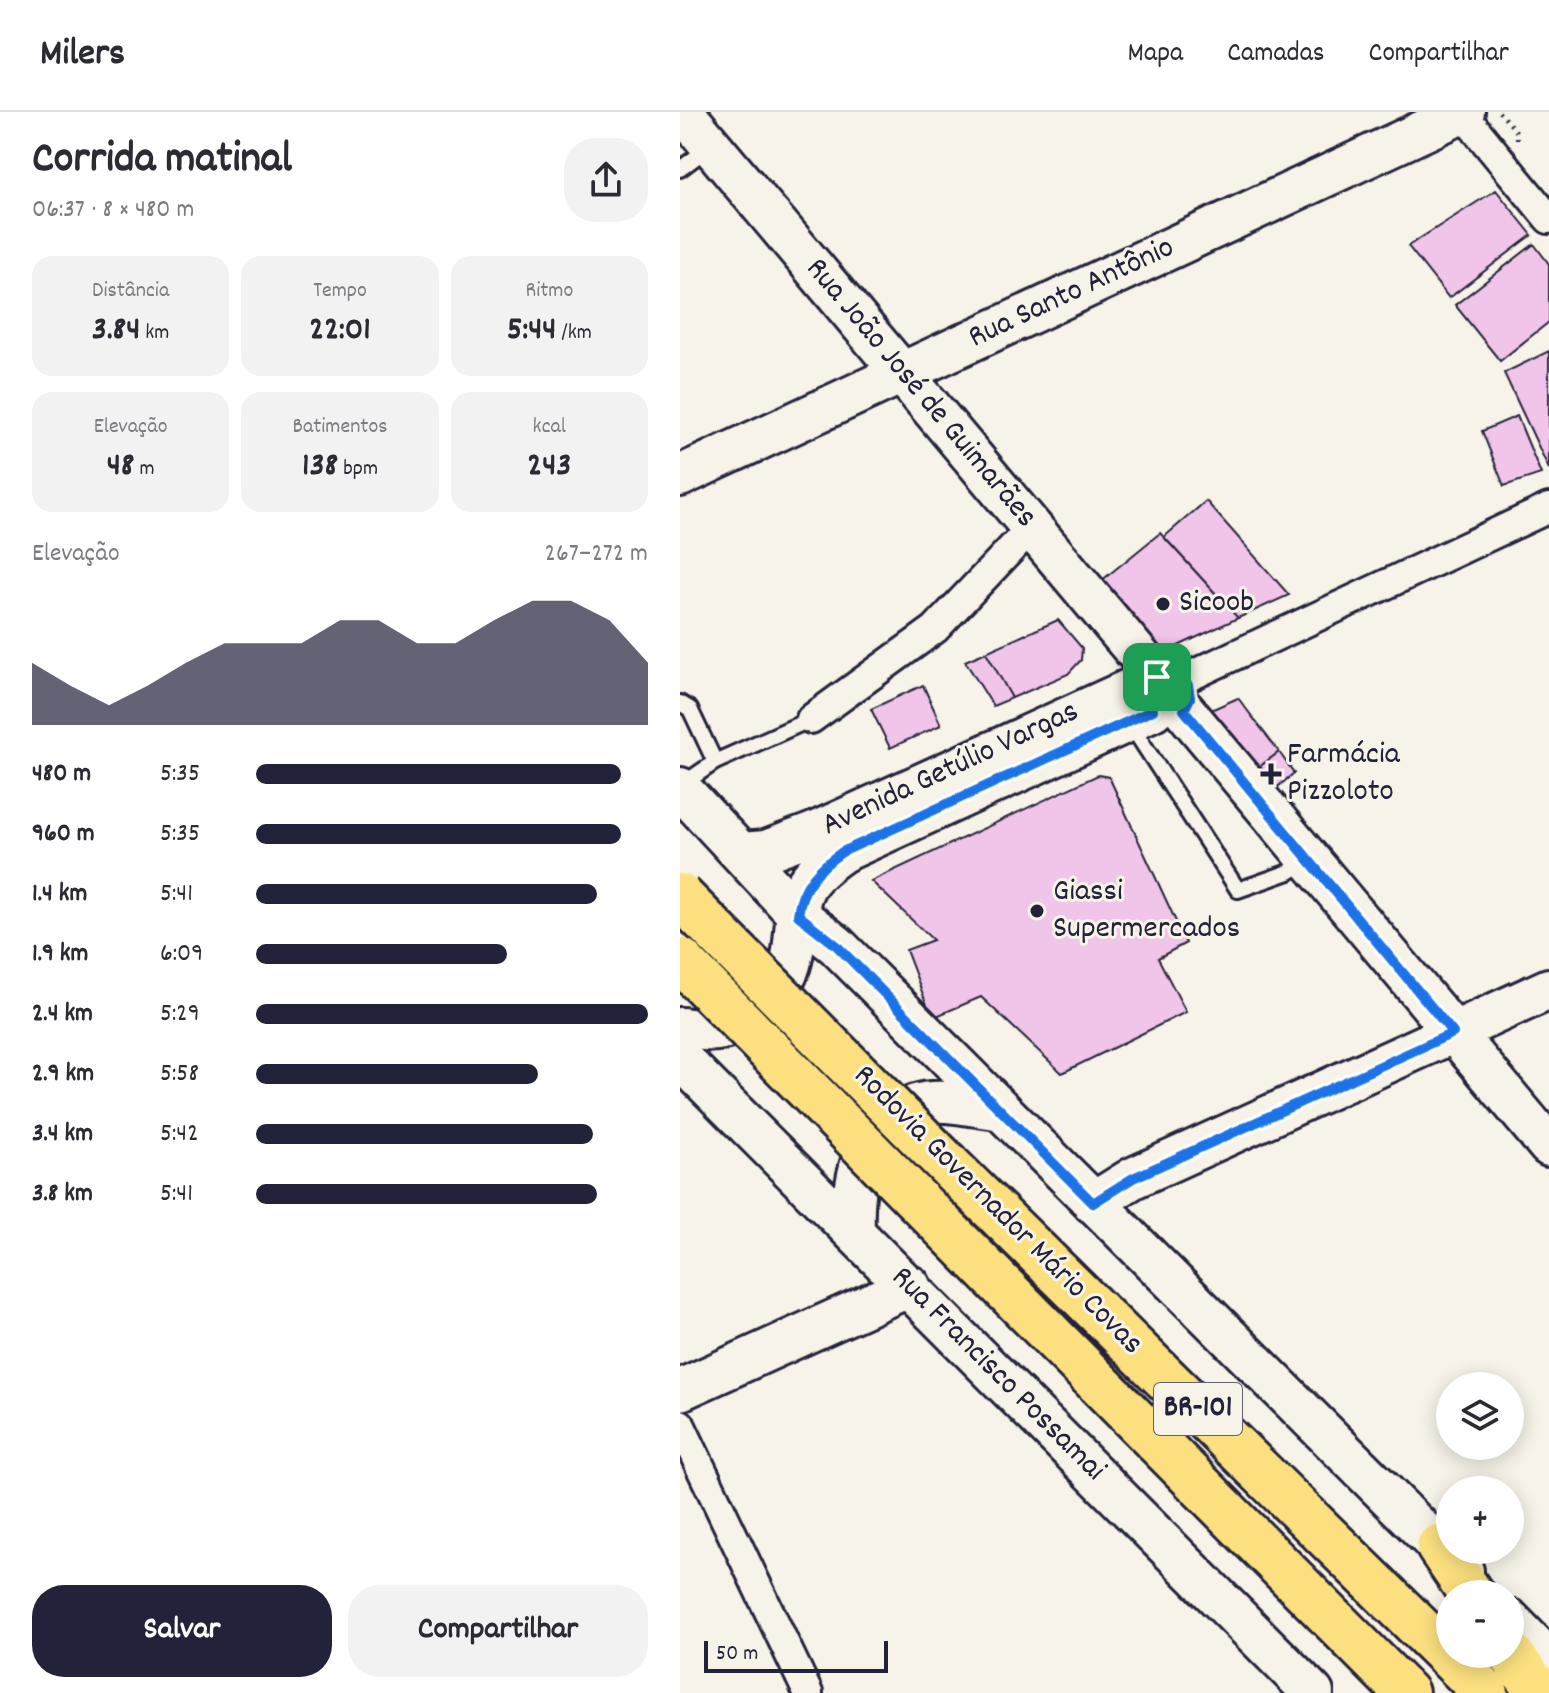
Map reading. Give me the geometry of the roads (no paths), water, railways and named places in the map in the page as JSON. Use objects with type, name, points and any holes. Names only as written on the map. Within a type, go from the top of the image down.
[{"type":"highway","name":"Rodovia Governador Mário Covas","points":[[680,896],[948,1165],[1486,1693]]},
{"type":"highway","name":"Rodovia Governador Mário Covas","points":[[680,960],[1406,1693]]},
{"type":"highway","points":[[1521,1668],[1540,1693]]},
{"type":"main road","name":"Rua João José de Guimarães","points":[[683,112],[1032,527],[1161,699],[1309,859],[1549,1146]]},
{"type":"main road","name":"Rua Santo Antônio","points":[[680,476],[1462,112]]},
{"type":"main road","name":"Avenida Getúlio Vargas","points":[[742,853],[766,851],[1161,699]]},
{"type":"main road","name":"Avenida Getúlio Vargas","points":[[680,1028],[718,1030],[753,1016],[781,990],[792,956],[806,886],[823,865],[842,852],[1161,699]]},
{"type":"main road","points":[[680,787],[798,915],[836,945],[1436,1544]]},
{"type":"main road","points":[[1093,1203],[1133,1178],[1549,989]]},
{"type":"main road","name":"Rua Francisco Possamai","points":[[680,1058],[1313,1693]]},
{"type":"main road","points":[[854,1230],[853,1190],[859,1163],[873,1138],[892,1118],[916,1105],[936,1102],[997,1109]]},
{"type":"main road","points":[[680,1390],[910,1286]]},
{"type":"main road","points":[[1456,1564],[1471,1580]]},
{"type":"main road","points":[[1524,1634],[1549,1660]]},
{"type":"street","points":[[1462,112],[1549,219]]},
{"type":"street","name":"Avenida Getúlio Vargas","points":[[1161,699],[1549,508]]},
{"type":"street","points":[[811,719],[935,629],[1032,527]]},
{"type":"street","points":[[680,1424],[808,1693]]},
{"type":"lane","points":[[680,169],[711,145]]},
{"type":"lane","points":[[1161,699],[1238,890],[1289,872],[1309,859]]},
{"type":"lane","points":[[680,703],[690,709],[715,762]]},
{"type":"lane","points":[[680,787],[715,762],[811,719]]},
{"type":"place","name":"Sicoob","points":[[1163,604]]},
{"type":"place","name":"Farmácia Pizzoloto","points":[[1271,774]]},
{"type":"place","name":"Giassi Supermercados","points":[[1037,911]]}]
